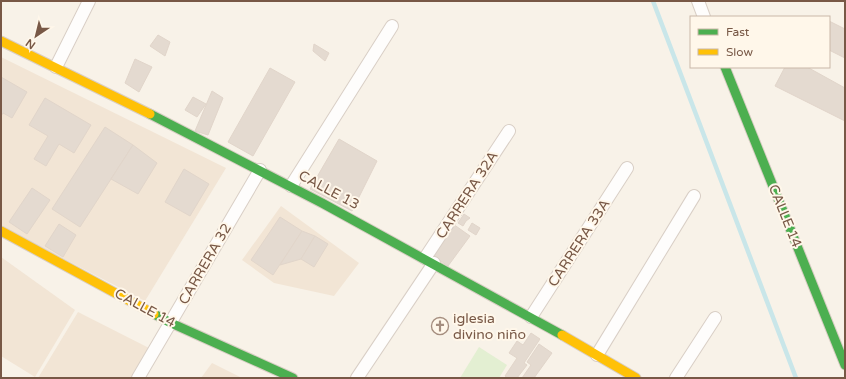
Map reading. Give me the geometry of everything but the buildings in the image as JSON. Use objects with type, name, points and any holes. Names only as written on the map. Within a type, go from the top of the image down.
[{"type":"street","points":[[56,67],[89,1]]},
{"type":"street","points":[[698,1],[704,16]]},
{"type":"street","points":[[291,186],[392,26]]},
{"type":"street","name":"CALLE 13","points":[[1,41],[56,67],[291,186],[531,317],[636,378]]},
{"type":"street","name":"CALLE 14","points":[[724,68],[845,365]]},
{"type":"street","name":"CARRERA 32A","points":[[357,378],[509,131]]},
{"type":"street","name":"CARRERA 33A","points":[[531,317],[627,168]]},
{"type":"street","name":"CARRERA 32","points":[[138,378],[260,170]]},
{"type":"street","points":[[596,355],[694,196]]},
{"type":"street","name":"CALLE 14","points":[[1,231],[171,323],[293,378]]},
{"type":"street","points":[[676,378],[715,318]]},
{"type":"street","points":[[835,339],[845,348]]},
{"type":"shaded area","points":[[1,57],[226,168],[145,301],[1,226]]},
{"type":"shaded area","points":[[281,206],[359,263],[334,296],[274,283],[242,260]]},
{"type":"shaded area","points":[[1,257],[75,310],[35,377],[1,356]]},
{"type":"shaded area","points":[[78,312],[151,349],[133,378],[38,378]]},
{"type":"shaded area","points":[[212,363],[242,378],[201,378]]},
{"type":"green space","points":[[479,347],[507,365],[499,378],[460,378]]},
{"type":"waterway","points":[[653,1],[796,378]]},
{"type":"traffic: fast","points":[[725,68],[845,365]]},
{"type":"traffic: fast","points":[[150,114],[322,203],[562,335]]},
{"type":"traffic: fast","points":[[154,314],[293,378]]},
{"type":"traffic: slow","points":[[1,41],[150,114]]},
{"type":"traffic: slow","points":[[1,231],[154,314]]},
{"type":"traffic: slow","points":[[562,335],[636,378]]},
{"type":"place","name":"iglesia divino niño","points":[[440,326]]}]
